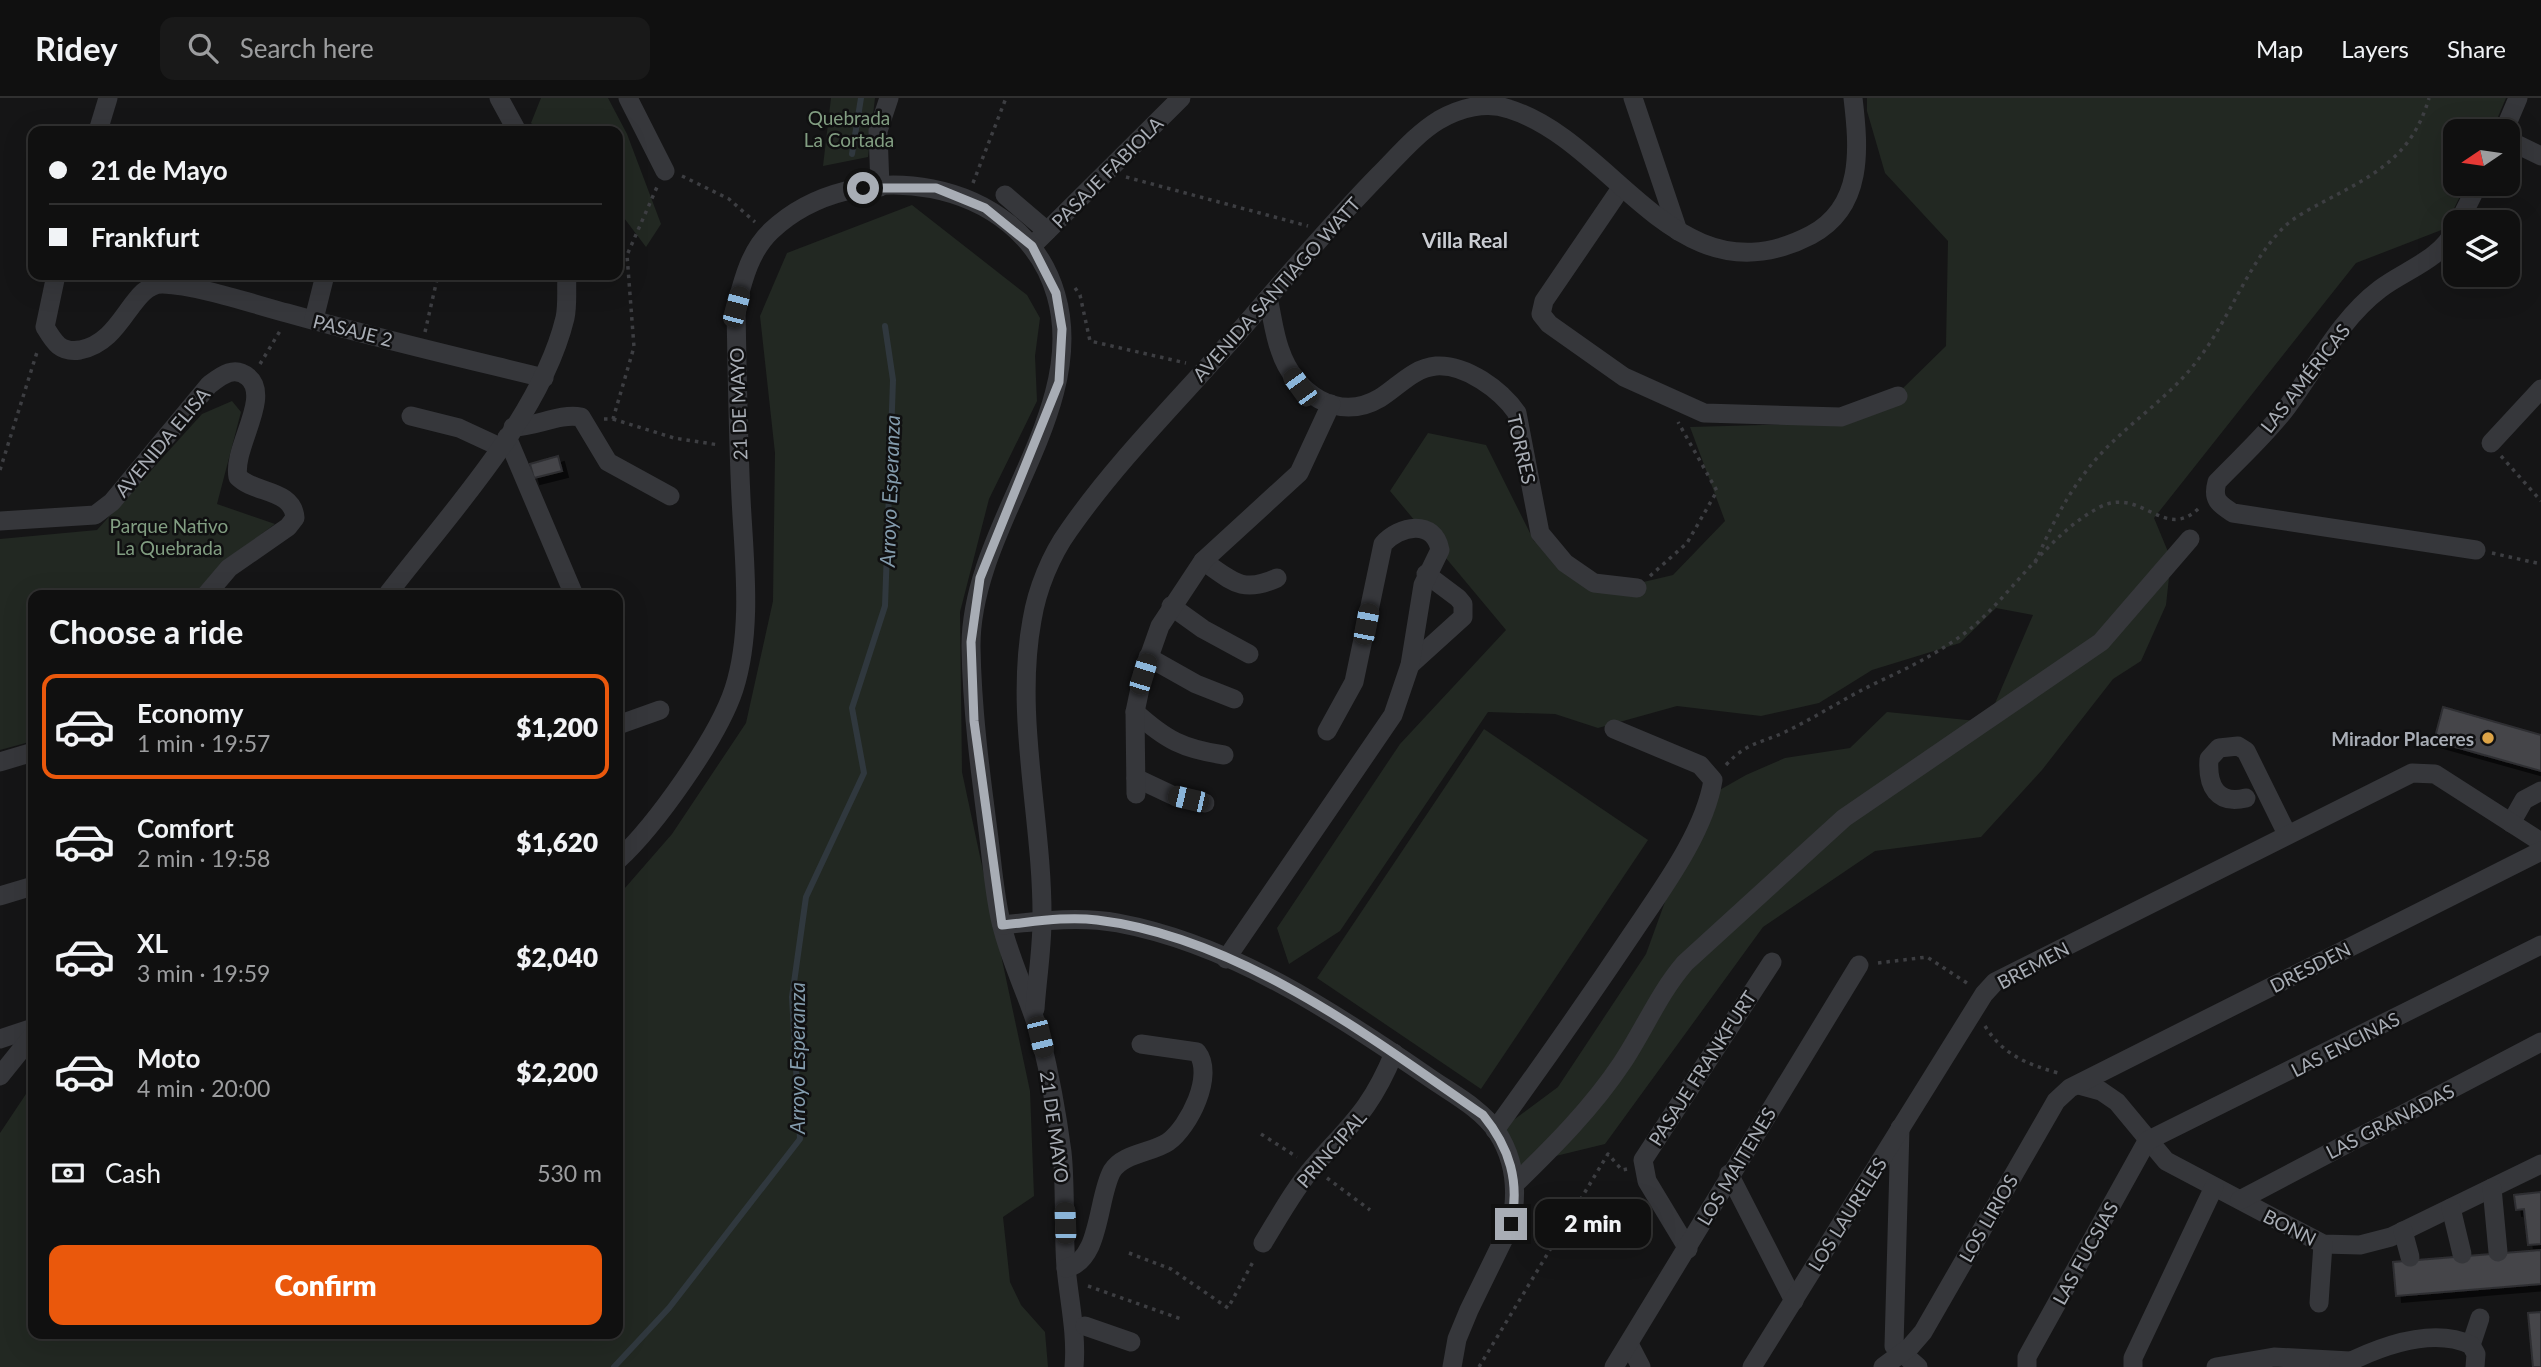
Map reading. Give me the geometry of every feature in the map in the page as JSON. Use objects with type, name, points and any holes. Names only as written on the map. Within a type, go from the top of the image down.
[{"type":"street","points":[[100,126],[108,98]]},
{"type":"street","points":[[499,98],[514,126]]},
{"type":"street","points":[[628,98],[665,171]]},
{"type":"street","points":[[880,187],[878,131],[889,98]]},
{"type":"street","name":"PASAJE FABIOLA","points":[[1032,246],[1181,98]]},
{"type":"street","points":[[1633,98],[1678,231]]},
{"type":"street","name":"AVENIDA SANTIAGO WATT","points":[[1034,1016],[1042,920],[1027,676],[1030,635],[1040,590],[1067,532],[1126,457],[1327,232],[1427,128],[1457,111],[1491,105],[1509,108],[1535,120],[1678,231],[1716,249],[1749,253],[1784,247],[1816,232],[1841,209],[1854,187],[1858,148],[1853,98]]},
{"type":"street","points":[[2509,119],[2518,98]]},
{"type":"street","points":[[2520,145],[2541,156]]},
{"type":"street","name":"21 DE MAYO","points":[[623,854],[690,768],[734,690],[742,646],[745,589],[736,307],[746,268],[768,233],[809,202],[845,189],[936,188],[985,208],[1032,246],[1056,293],[1062,329],[1059,382],[980,578],[971,642],[974,721],[1002,925],[1034,1016],[1047,1064],[1062,1154],[1074,1363]]},
{"type":"street","points":[[1621,188],[1544,301],[1541,314],[1549,324],[1624,377],[1704,413],[1841,417],[1898,396]]},
{"type":"street","points":[[1005,195],[1047,231]]},
{"type":"street","name":"LAS AMÉRICAS","points":[[2214,493],[2217,482],[2285,410],[2346,323],[2379,289],[2427,261],[2443,246]]},
{"type":"street","points":[[45,327],[55,280]]},
{"type":"street","points":[[314,319],[324,280]]},
{"type":"street","points":[[391,590],[507,437],[544,378],[565,316],[567,280]]},
{"type":"street","name":"PASAJE 2","points":[[45,327],[56,345],[71,351],[92,348],[106,340],[146,289],[162,283],[544,378]]},
{"type":"street","name":"TORRES","points":[[1268,298],[1279,348],[1300,387],[1317,400],[1346,408],[1362,406],[1380,397],[1412,373],[1435,366],[1452,368],[1492,387],[1507,399],[1517,413],[1540,533],[1565,563],[1594,583],[1637,588]]},
{"type":"street","name":"TORRES","points":[[1247,322],[1279,348]]},
{"type":"street","name":"AVENIDA ELISA","points":[[0,521],[95,515],[112,502],[209,385],[228,372],[240,371],[251,379]]},
{"type":"street","points":[[210,590],[229,568],[288,527],[295,518],[295,509],[287,499],[246,485],[238,477],[237,456],[254,412],[257,395],[251,379]]},
{"type":"street","points":[[2491,443],[2541,389]]},
{"type":"street","points":[[1205,803],[1136,786],[1135,712],[1148,657],[1171,606],[1203,561],[1299,473],[1331,404]]},
{"type":"street","points":[[411,416],[507,437],[581,417],[608,462],[670,496]]},
{"type":"street","points":[[507,437],[572,590]]},
{"type":"street","points":[[2214,493],[2218,504],[2233,513],[2476,550]]},
{"type":"street","points":[[1226,959],[1393,715],[1410,665],[1426,574],[1440,550],[1436,537],[1416,527],[1391,534],[1380,554],[1354,682],[1327,731]]},
{"type":"street","points":[[1515,1184],[1602,1092],[1668,982],[1685,963],[1844,818],[2101,642],[2190,539]]},
{"type":"street","points":[[1203,561],[1242,586],[1258,587],[1277,578]]},
{"type":"street","points":[[1410,665],[1463,617],[1462,604],[1458,598],[1426,574]]},
{"type":"street","points":[[1171,606],[1203,629],[1249,654]]},
{"type":"street","points":[[1148,657],[1196,684],[1234,699]]},
{"type":"street","points":[[623,723],[660,710]]},
{"type":"street","points":[[1135,712],[1163,737],[1191,750],[1224,755]]},
{"type":"street","points":[[1495,1130],[1564,1035],[1667,882],[1710,802],[1713,780],[1700,765],[1614,729]]},
{"type":"street","points":[[2246,798],[2230,801],[2223,799],[2211,782],[2209,759],[2219,748],[2238,746],[2246,751],[2287,834]]},
{"type":"street","points":[[0,762],[28,754]]},
{"type":"street","name":"BREMEN","points":[[1900,1127],[1979,1001],[1995,982],[2287,834],[2412,773],[2435,774],[2511,823]]},
{"type":"street","points":[[2541,791],[2524,800],[2511,823],[2541,842]]},
{"type":"street","name":"DRESDEN","points":[[2079,1085],[2541,851]]},
{"type":"street","points":[[0,896],[28,888]]},
{"type":"street","points":[[1002,925],[1042,920],[1094,919],[1121,923],[1194,945],[1326,1010],[1483,1115],[1506,1147],[1515,1184],[1511,1224],[1457,1339],[1452,1367]]},
{"type":"street","name":"LAS ENCINAS","points":[[2147,1141],[2541,945]]},
{"type":"street","name":"PASAJE FRANKFURT","points":[[1688,1249],[1647,1181],[1643,1166],[1646,1154],[1772,962]]},
{"type":"street","name":"LOS MAITENES","points":[[1614,1367],[1688,1249],[1729,1174],[1859,965]]},
{"type":"street","points":[[0,1039],[28,1030]]},
{"type":"street","points":[[0,1076],[28,1041]]},
{"type":"street","name":"LAS GRANADAS","points":[[2239,1200],[2541,1042]]},
{"type":"street","points":[[1067,1273],[1080,1263],[1088,1251],[1112,1171],[1123,1161],[1167,1143],[1202,1091],[1205,1077],[1197,1052],[1141,1044]]},
{"type":"street","name":"PRINCIPAL","points":[[1263,1243],[1313,1167],[1366,1111],[1381,1087],[1394,1053]]},
{"type":"street","name":"BONN","points":[[2109,1068],[2147,1141],[2166,1161],[2323,1244],[2360,1245],[2403,1231],[2541,1164]]},
{"type":"street","name":"BONN","points":[[2079,1085],[2101,1091],[2137,1123]]},
{"type":"street","name":"LOS LIRIOS","points":[[1883,1367],[1910,1347],[1923,1332],[2056,1101],[2070,1088],[2079,1085]]},
{"type":"street","points":[[1900,1127],[1894,1336],[1899,1353],[1918,1367]]},
{"type":"street","name":"LOS LAURELES","points":[[1752,1367],[1900,1127]]},
{"type":"street","name":"LAS FUCSIAS","points":[[2026,1367],[2027,1357],[2147,1141]]},
{"type":"street","name":"LOS LAURELES","points":[[1729,1174],[1794,1301]]},
{"type":"street","points":[[2133,1367],[2133,1358],[2214,1186]]},
{"type":"street","points":[[2492,1188],[2498,1252]]},
{"type":"street","points":[[2451,1208],[2462,1254]]},
{"type":"street","points":[[2403,1231],[2410,1257]]},
{"type":"street","points":[[2319,1303],[2323,1244]]},
{"type":"street","points":[[2471,1345],[2480,1318]]},
{"type":"street","points":[[1074,1363],[1091,1329],[1131,1342]]},
{"type":"street","points":[[2216,1367],[2274,1357],[2345,1364],[2390,1345],[2447,1339],[2471,1345],[2476,1354],[2475,1367]]},
{"type":"street","points":[[1629,1344],[1641,1367]]},
{"type":"path","points":[[973,183],[1006,98]]},
{"type":"path","points":[[2035,562],[2063,502],[2099,456],[2153,409],[2200,358],[2235,303],[2259,257],[2285,226],[2380,172],[2410,142],[2424,117],[2429,98]]},
{"type":"path","points":[[614,419],[634,347],[627,255],[665,171],[689,179],[729,200],[768,233]]},
{"type":"path","points":[[1107,172],[1327,232]]},
{"type":"path","points":[[421,347],[437,280]]},
{"type":"path","points":[[1073,286],[1080,295],[1090,341],[1208,368]]},
{"type":"path","points":[[251,379],[290,314]]},
{"type":"path","points":[[0,470],[45,327]]},
{"type":"path","points":[[1637,588],[1687,543],[1717,491],[1664,396]]},
{"type":"path","points":[[581,417],[614,419],[674,438],[739,448]]},
{"type":"path","points":[[2491,443],[2541,501]]},
{"type":"path","points":[[1713,780],[1733,758],[1753,742],[1783,733],[1927,658],[1973,626],[2035,562],[2097,508],[2114,502],[2132,502],[2160,519],[2174,519],[2196,512],[2214,493]]},
{"type":"path","points":[[2476,550],[2541,564]]},
{"type":"path","points":[[1859,965],[1927,957],[1979,1001],[1993,1040],[2019,1061],[2062,1075],[2079,1085]]},
{"type":"path","points":[[1479,1367],[1608,1154],[1622,1170],[1643,1166]]},
{"type":"path","points":[[1129,1253],[1171,1269],[1228,1308],[1263,1243]]},
{"type":"path","points":[[1067,1273],[1181,1319]]},
{"type":"green space","points":[[541,98],[608,98],[623,126],[534,126],[531,123]]},
{"type":"green space","name":"Quebrada La Cortada","points":[[831,98],[875,98],[868,157],[823,166]]},
{"type":"green space","points":[[1867,98],[2506,98],[2497,119],[2443,119],[2443,196],[2460,196],[2453,210],[2443,210],[2443,229],[2356,263],[2154,518],[2171,559],[2166,605],[2141,661],[2113,679],[2042,770],[1981,837],[1875,851],[1763,927],[1605,1144],[1515,1166],[1504,1127],[1558,1087],[1646,954],[1702,800],[1746,775],[1785,758],[1850,748],[1887,712],[1987,722],[2033,615],[1996,608],[1960,643],[1872,670],[1819,703],[1761,716],[1677,706],[1598,728],[1555,714],[1488,712],[1340,931],[1289,964],[1277,928],[1400,744],[1506,630],[1390,491],[1428,433],[1486,445],[1534,541],[1614,589],[1673,575],[1725,521],[1690,427],[1837,423],[1899,392],[1946,346],[1948,241],[1885,173],[1867,111]]},
{"type":"green space","points":[[623,126],[661,224],[646,247],[623,217]]},
{"type":"green space","points":[[912,205],[1027,295],[1040,318],[1035,356],[1037,401],[989,499],[960,612],[962,772],[1030,1091],[1034,1196],[1003,1217],[1010,1282],[1021,1305],[1045,1332],[1048,1367],[0,1367],[0,1133],[28,1093],[28,1339],[623,1339],[623,890],[672,834],[746,723],[773,601],[775,453],[760,316],[787,253]]},
{"type":"green space","name":"Parque Nativo La Quebrada","points":[[232,401],[241,412],[217,504],[275,524],[222,563],[198,590],[28,590],[28,742],[0,750],[0,539],[97,530],[202,414]]},
{"type":"green space","points":[[1484,729],[1648,840],[1481,1089],[1317,978]]},
{"type":"building","points":[[558,456],[562,471],[534,478],[530,464]]},
{"type":"building","name":"Mirador Placeres","points":[[2443,707],[2541,735],[2541,771],[2434,741]]},
{"type":"building","points":[[2541,1192],[2541,1244],[2528,1245],[2524,1209],[2516,1210],[2514,1195]]},
{"type":"building","points":[[2541,1250],[2541,1284],[2396,1296],[2393,1262]]},
{"type":"building","points":[[2541,1312],[2541,1367],[2533,1367],[2528,1313]]},
{"type":"waterway","points":[[852,154],[861,98]]},
{"type":"waterway","name":"Arroyo Esperanza","points":[[614,1367],[669,1308],[800,1139],[792,997],[806,897],[864,773],[852,708],[885,606],[893,380],[885,326]]},
{"type":"place","name":"Mirador Placeres","points":[[2488,738]]},
{"type":"district","name":"Villa Real","points":[[1465,239]]},
{"type":"route","points":[[863,188],[936,188],[985,208],[1032,246],[1056,293],[1062,329],[1059,382],[980,578],[971,642],[974,721],[1002,925],[1042,920],[1094,919],[1121,923],[1194,945],[1226,959],[1285,987],[1347,1022],[1483,1115],[1506,1147],[1515,1184],[1511,1224]]}]
